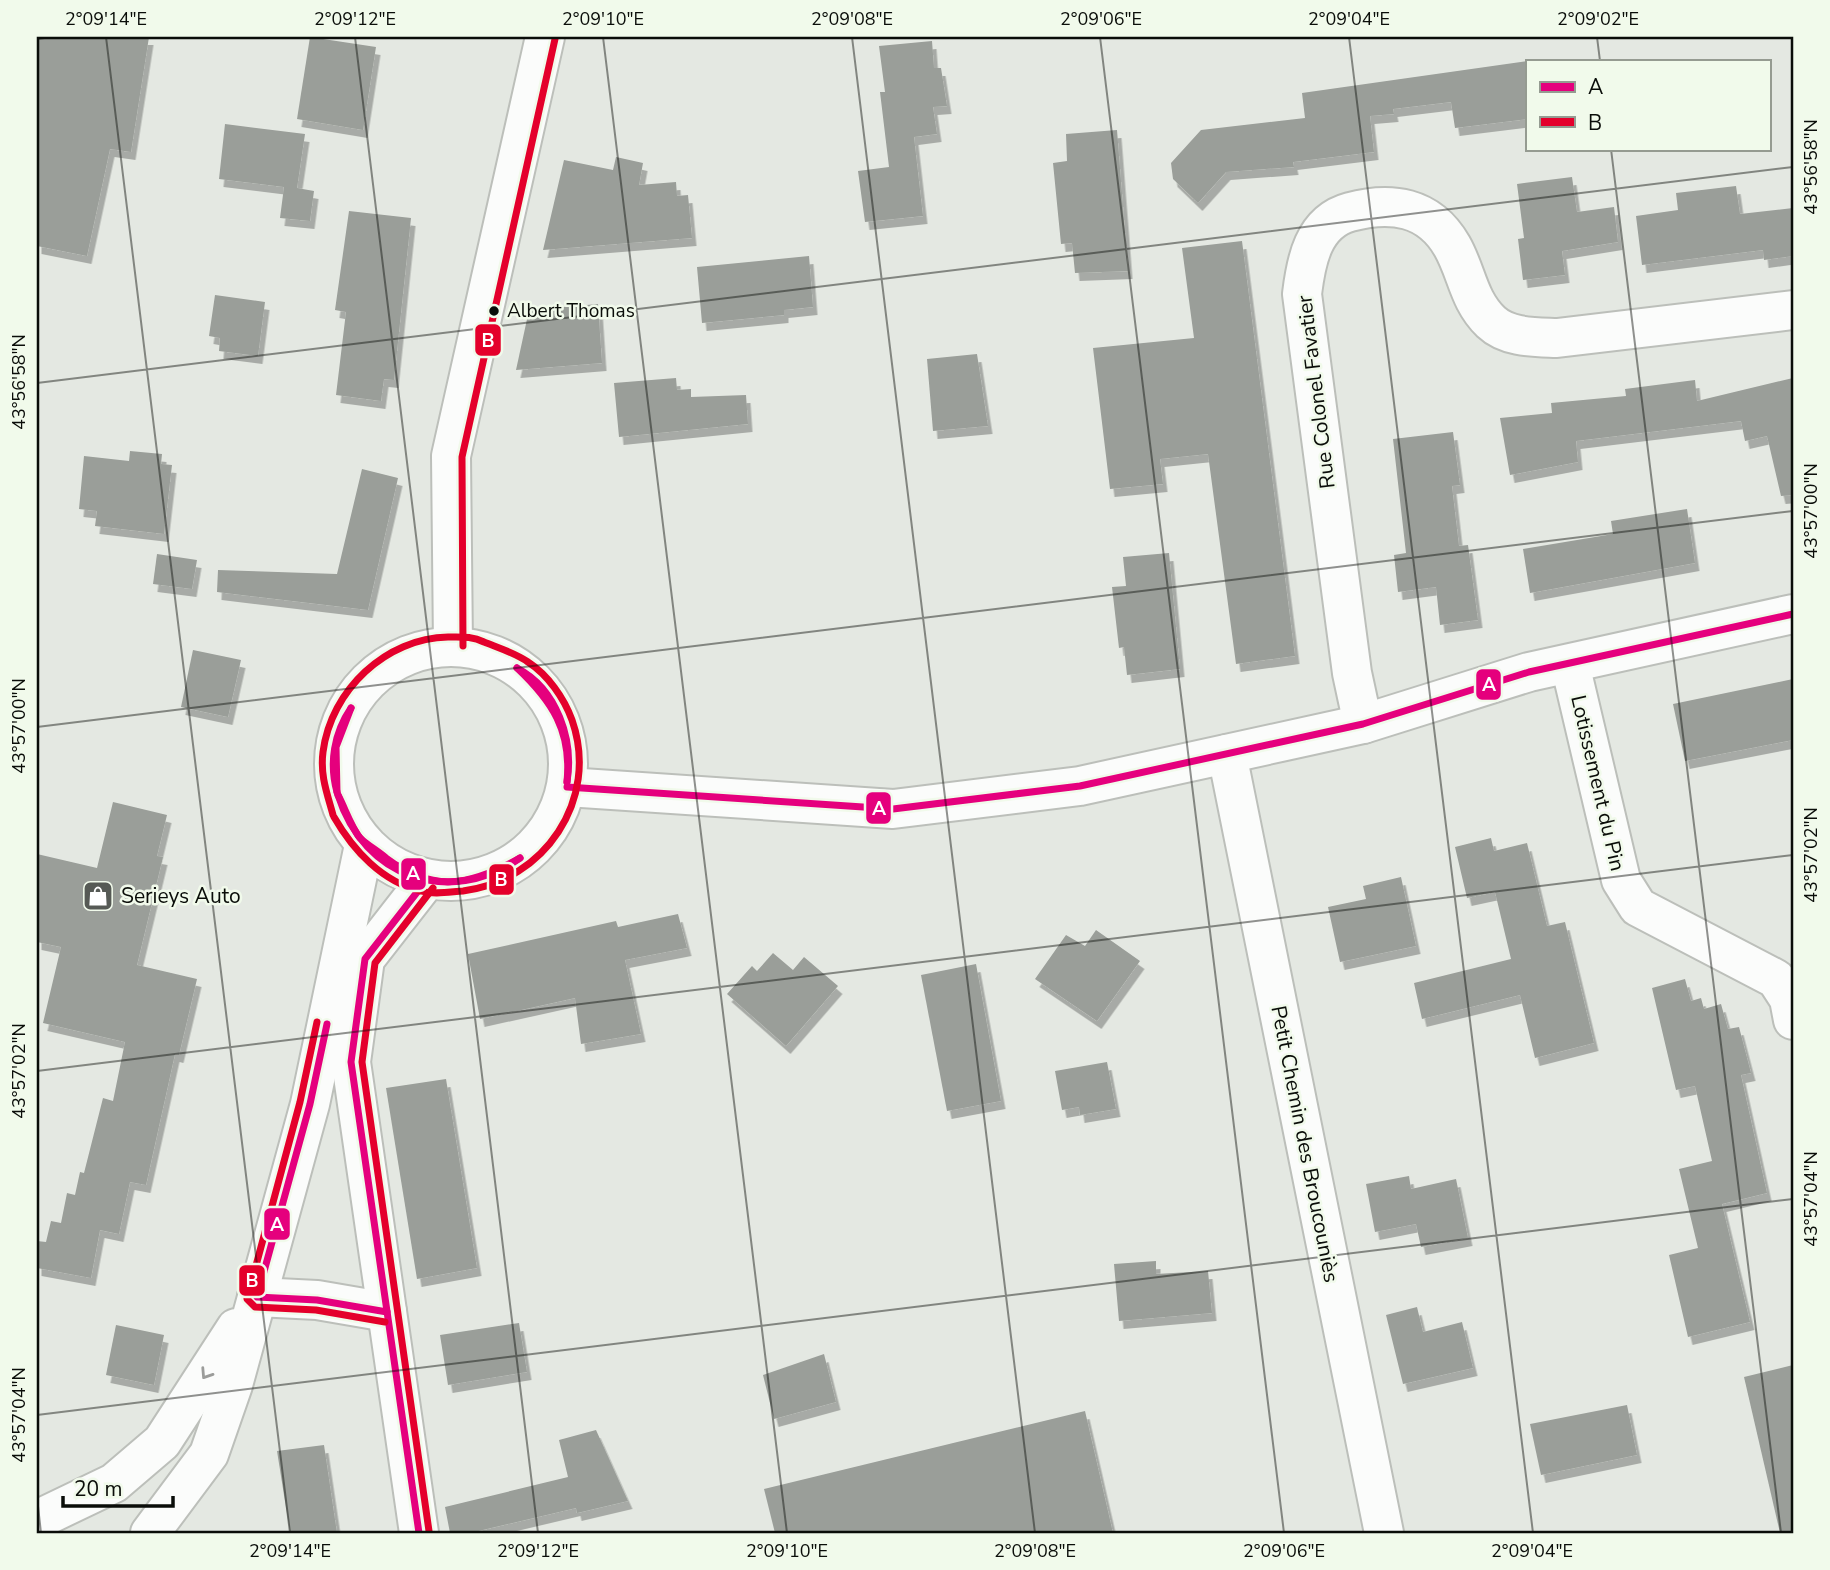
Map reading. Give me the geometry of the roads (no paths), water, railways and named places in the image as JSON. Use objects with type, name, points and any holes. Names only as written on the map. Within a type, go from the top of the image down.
[{"type":"street","points":[[453,646],[451,456],[545,37]]},
{"type":"street","name":"Rue Colonel Favatier","points":[[1363,724],[1352,673],[1302,294],[1306,261],[1322,228],[1347,213],[1391,205],[1427,218],[1452,246],[1471,298],[1492,324],[1522,337],[1557,338],[1793,310]]},
{"type":"street","points":[[567,787],[893,809],[1080,786],[1363,724],[1529,672],[1793,614]]},
{"type":"street","points":[[453,646],[482,650],[509,661],[533,679],[552,702],[564,728],[569,757],[567,787],[553,824],[527,855],[492,875],[425,882],[405,873],[365,845],[343,812],[335,780],[336,735],[352,699],[379,670],[414,652],[453,646]]},
{"type":"street","name":"Lotissement du Pin","points":[[1570,664],[1621,880],[1638,907],[1776,979],[1789,999],[1793,1020]]},
{"type":"street","name":"Petit Chemin des Broucouniès","points":[[1227,754],[1384,1533]]},
{"type":"street","points":[[150,1533],[209,1454],[233,1385],[310,1104],[365,845]]},
{"type":"street","points":[[419,1533],[351,1062],[365,959],[425,882]]},
{"type":"street","points":[[257,1297],[317,1300],[387,1312]]},
{"type":"street","points":[[37,1520],[114,1483],[162,1442],[257,1297]]},
{"type":"place","name":"Albert Thomas","points":[[494,311]]},
{"type":"place","name":"Serieys Auto","points":[[98,896]]}]
